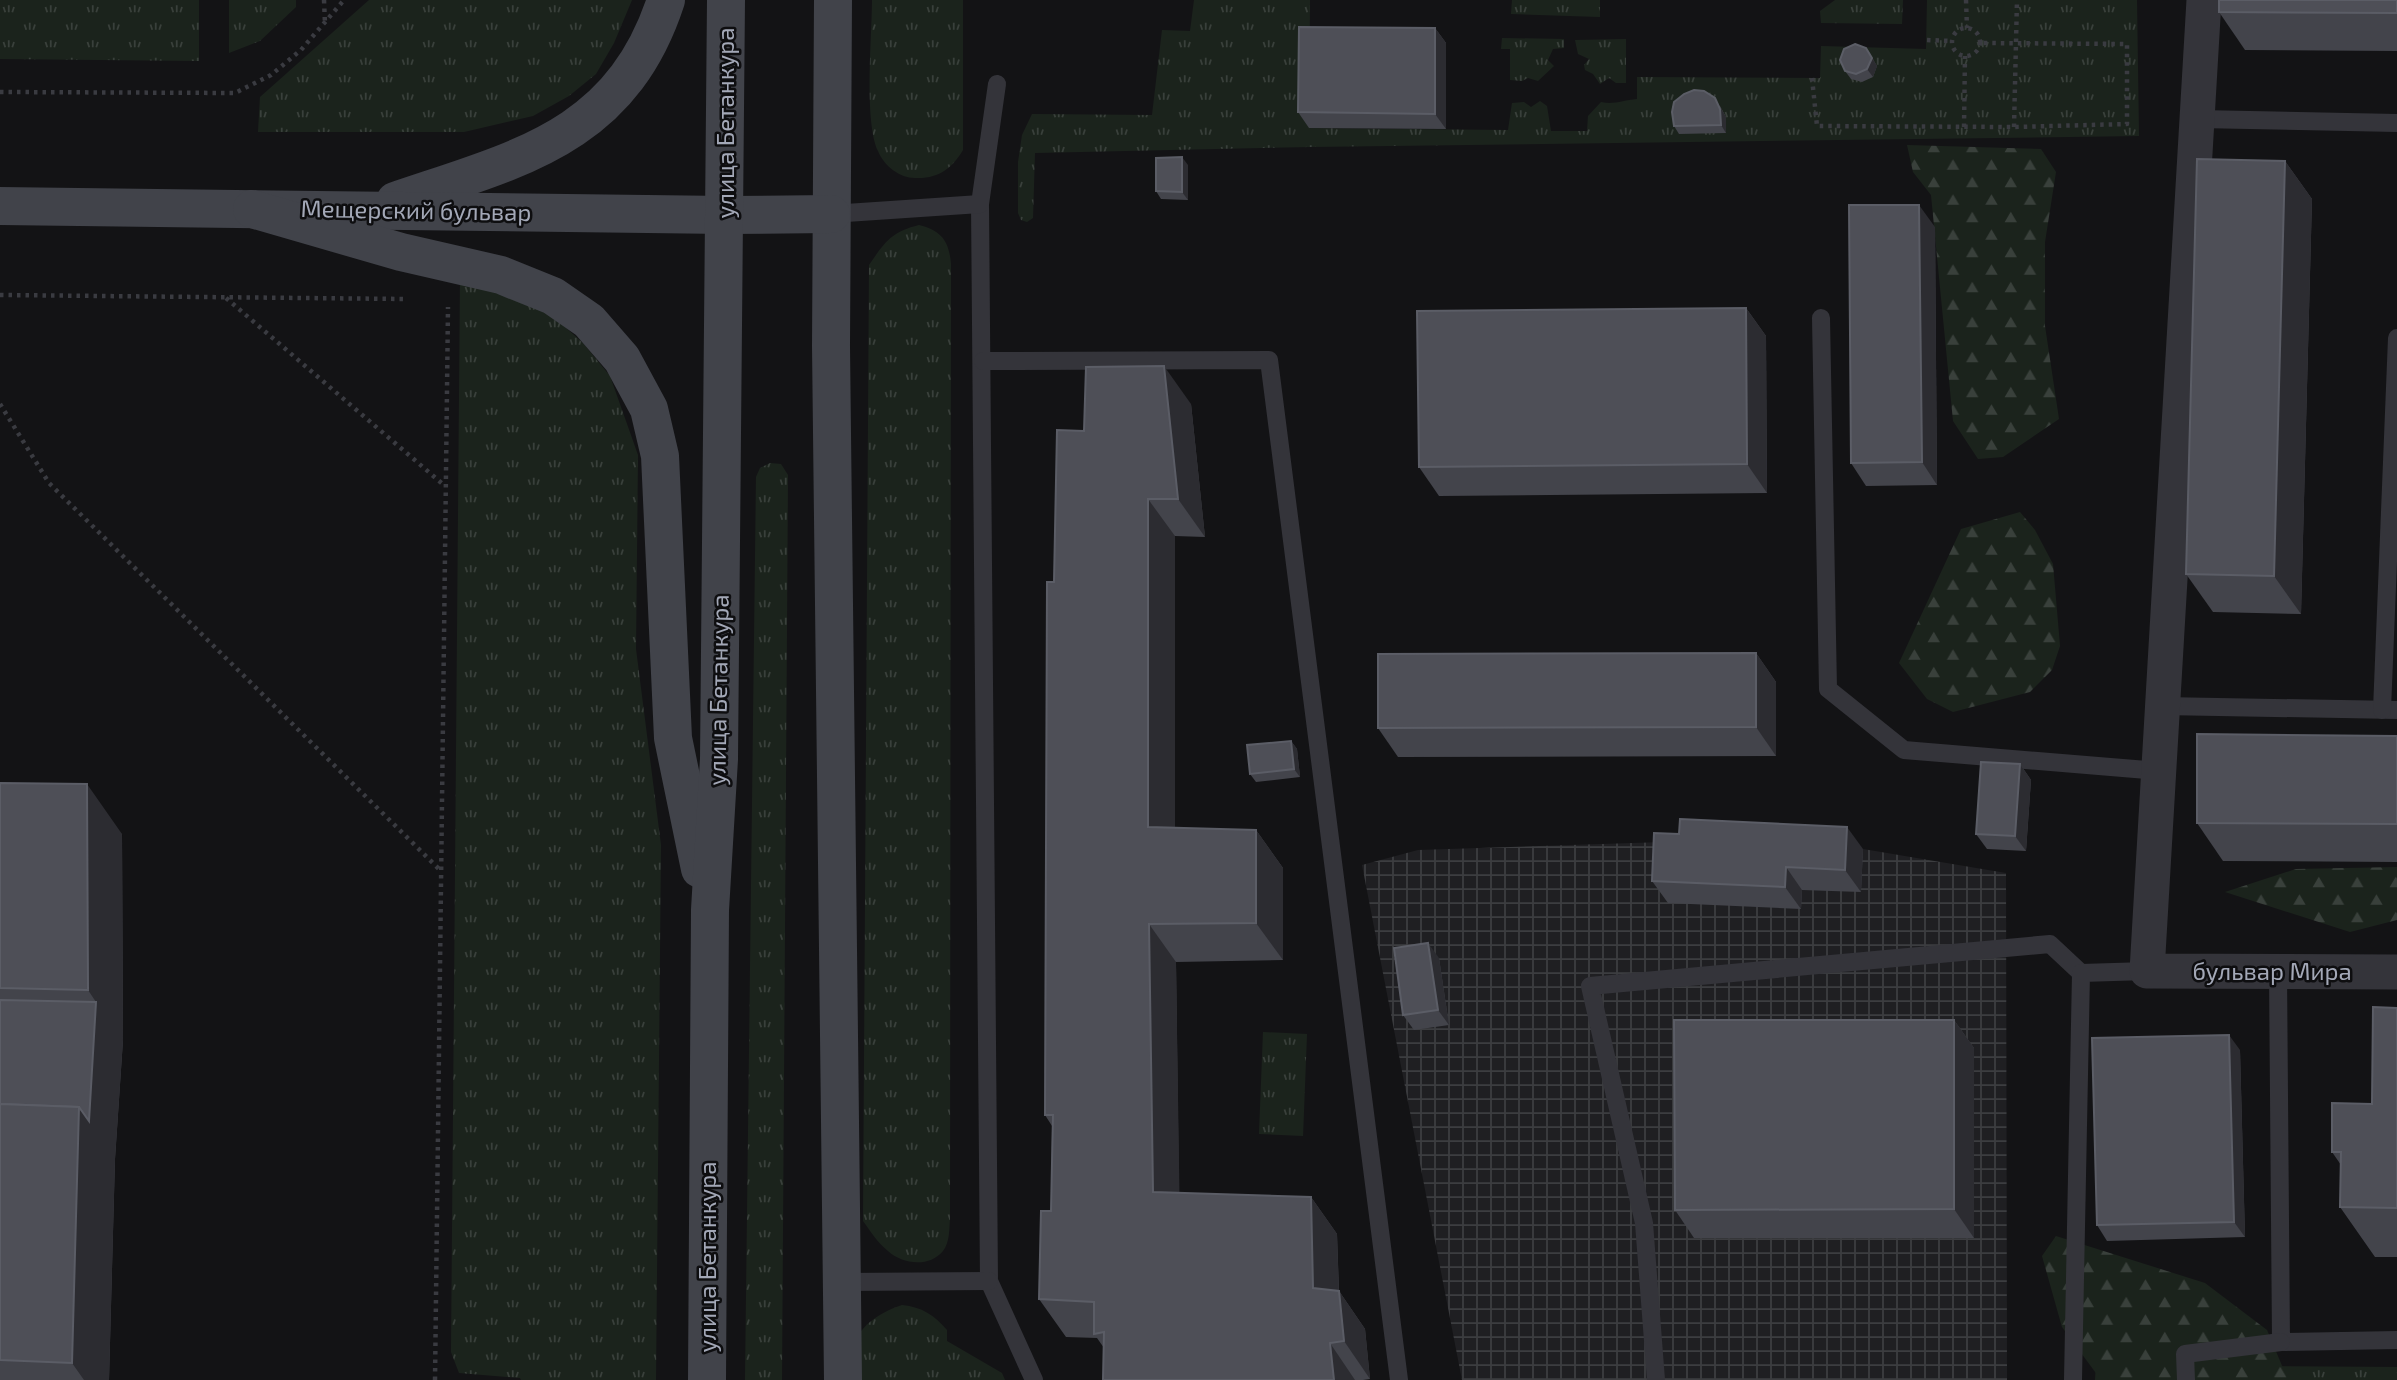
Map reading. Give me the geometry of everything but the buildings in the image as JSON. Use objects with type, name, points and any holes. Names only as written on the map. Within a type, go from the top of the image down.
[{"type":"main road","points":[[369,210],[516,159],[582,122],[601,108],[630,74],[655,33],[666,0]]},
{"type":"main road","name":"улица Бетанкура","points":[[707,1380],[710,910],[719,759],[726,0]]},
{"type":"main road","points":[[833,0],[831,214],[843,1380]]},
{"type":"main road","name":"Мещерский бульвар","points":[[0,206],[831,214]]},
{"type":"main road","points":[[252,209],[401,252],[501,275],[553,296],[589,321],[622,359],[649,409],[660,456],[673,738],[710,910]]},
{"type":"street","points":[[2147,971],[2204,0]]},
{"type":"street","name":"бульвар Мира","points":[[2147,971],[2397,972]]},
{"type":"lane","points":[[997,84],[980,204],[989,1281],[1034,1380]]},
{"type":"lane","points":[[2198,119],[2397,123]]},
{"type":"lane","points":[[831,214],[980,204]]},
{"type":"lane","points":[[1821,318],[1828,689],[1904,750],[2159,771]]},
{"type":"lane","points":[[2162,706],[2389,710],[2397,338]]},
{"type":"lane","points":[[983,361],[1269,360],[1399,1380]]},
{"type":"lane","points":[[1656,1380],[1644,1223],[1590,986],[2050,944],[2081,973],[2147,971]]},
{"type":"lane","points":[[2278,972],[2281,1342]]},
{"type":"lane","points":[[2073,1380],[2081,973]]},
{"type":"lane","points":[[842,1282],[989,1281]]},
{"type":"lane","points":[[2186,1380],[2185,1354],[2281,1342],[2397,1340]]},
{"type":"path","points":[[324,0],[324,25]]},
{"type":"path","points":[[1966,0],[1967,28]]},
{"type":"path","points":[[2014,127],[2017,0]]},
{"type":"path","points":[[0,92],[235,93],[271,75],[301,50],[343,1]]},
{"type":"path","points":[[1967,28],[1977,33],[1980,43],[1976,53],[1965,56],[1956,52],[1952,41],[1957,31],[1967,28]]},
{"type":"path","points":[[1927,40],[1952,41]]},
{"type":"path","points":[[1812,78],[1816,126],[2014,127],[2127,124],[2127,44],[1980,43]]},
{"type":"path","points":[[1964,127],[1965,56]]},
{"type":"path","points":[[0,295],[407,299]]},
{"type":"path","points":[[225,297],[446,486]]},
{"type":"path","points":[[435,1380],[448,299]]},
{"type":"path","points":[[0,404],[49,482],[441,872]]},
{"type":"shaded area","points":[[1695,841],[1863,849],[2006,873],[2007,1380],[1462,1380],[1362,865],[1418,850]]},
{"type":"green space","points":[[0,0],[199,0],[199,61],[0,59]]},
{"type":"green space","points":[[229,0],[296,0],[296,7],[260,41],[229,53]]},
{"type":"green space","points":[[369,0],[632,0],[614,43],[596,74],[569,96],[533,116],[464,132],[258,132],[260,97]]},
{"type":"green space","points":[[872,0],[963,0],[963,150],[949,167],[931,177],[904,176],[888,166],[878,151],[871,120],[870,99]]},
{"type":"green space","points":[[1194,0],[1310,0],[1309,128],[1508,130],[1512,103],[1524,102],[1531,107],[1540,101],[1547,106],[1551,131],[1587,131],[1588,116],[1601,102],[1615,103],[1637,99],[1637,77],[1820,78],[1821,46],[1926,49],[1927,0],[2137,0],[2139,136],[1035,153],[1033,218],[1027,222],[1021,220],[1018,213],[1018,162],[1022,135],[1032,114],[1152,115],[1162,30],[1190,31]]},
{"type":"green space","points":[[1512,0],[1600,0],[1600,17],[1511,14]]},
{"type":"green space","points":[[1835,0],[1903,0],[1902,24],[1821,23],[1820,11]]},
{"type":"green space","points":[[1502,38],[1564,39],[1564,48],[1553,49],[1548,60],[1554,66],[1538,81],[1528,78],[1522,81],[1510,80],[1510,49],[1501,49]]},
{"type":"green space","points":[[1626,39],[1626,83],[1616,83],[1609,78],[1600,84],[1593,74],[1585,70],[1584,65],[1589,59],[1578,54],[1575,40]]},
{"type":"green space","points":[[1907,145],[2041,149],[2056,172],[2045,242],[2045,326],[2059,419],[2003,457],[1978,459],[1953,421],[1931,195],[1913,172]]},
{"type":"green space","points":[[919,225],[933,230],[943,238],[951,264],[950,1219],[948,1240],[943,1251],[923,1262],[901,1259],[888,1251],[863,1221],[869,265],[890,239]]},
{"type":"green space","points":[[460,278],[547,311],[583,343],[610,376],[638,455],[636,649],[661,845],[656,1380],[521,1380],[459,1373],[451,1352]]},
{"type":"green space","points":[[770,463],[781,464],[788,475],[782,1380],[745,1380],[756,477],[760,468]]},
{"type":"green space","points":[[2020,512],[2035,530],[2053,564],[2060,646],[2052,670],[2030,692],[1953,712],[1927,699],[1899,663],[1961,529]]},
{"type":"green space","points":[[2397,867],[2397,920],[2350,932],[2225,892],[2296,869]]},
{"type":"green space","points":[[1263,1032],[1307,1034],[1303,1136],[1259,1134]]},
{"type":"green space","points":[[2056,1236],[2205,1283],[2267,1330],[2288,1380],[2101,1380],[2062,1327],[2042,1256]]},
{"type":"green space","points":[[902,1305],[922,1310],[932,1316],[947,1330],[947,1341],[1002,1373],[1005,1380],[857,1380],[854,1353],[857,1337],[873,1319]]},
{"type":"green space","points":[[2096,1365],[2397,1367],[2397,1380],[2095,1380]]}]
